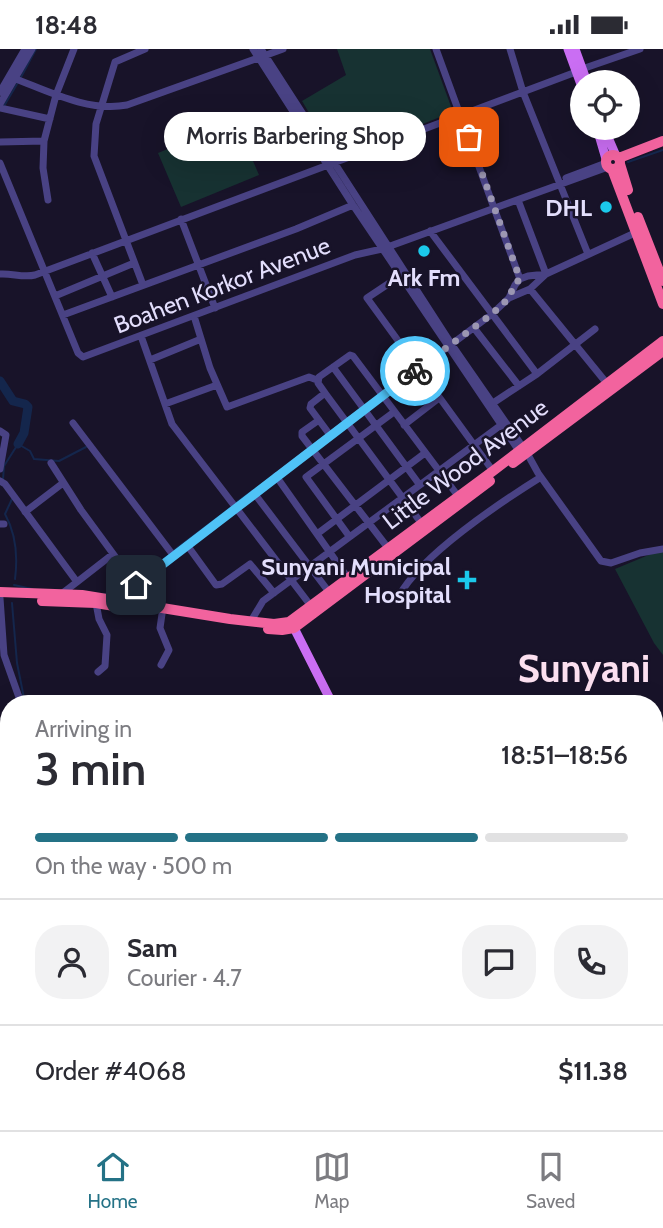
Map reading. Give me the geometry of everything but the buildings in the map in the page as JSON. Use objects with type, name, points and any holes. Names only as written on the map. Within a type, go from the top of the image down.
[{"type":"highway","points":[[613,162],[663,144]]},
{"type":"highway","points":[[613,162],[663,304]]},
{"type":"highway","points":[[613,162],[625,182],[663,281]]},
{"type":"highway","name":"Little Wood Avenue","points":[[610,387],[663,341]]},
{"type":"highway","name":"Little Wood Avenue","points":[[454,502],[663,351]]},
{"type":"highway","name":"Little Wood Avenue","points":[[292,624],[440,515],[493,471],[523,452]]},
{"type":"highway","name":"Little Wood Avenue","points":[[292,624],[311,606],[388,548],[440,515]]},
{"type":"highway","points":[[0,592],[113,599],[251,621],[292,624]]},
{"type":"highway","points":[[0,599],[96,603],[238,626],[282,630],[292,624]]},
{"type":"main road","points":[[568,49],[578,70]]},
{"type":"main road","points":[[575,49],[579,70]]},
{"type":"main road","points":[[603,140],[613,162]]},
{"type":"main road","points":[[607,140],[613,162]]},
{"type":"main road","points":[[292,624],[328,695]]},
{"type":"street","points":[[0,92],[25,49]]},
{"type":"street","points":[[32,49],[0,106],[50,119]]},
{"type":"street","points":[[48,200],[43,168],[44,141],[56,95],[74,49]]},
{"type":"street","points":[[143,285],[94,156],[93,139],[115,62],[145,49]]},
{"type":"street","points":[[253,49],[262,54],[400,276],[493,403],[523,452],[601,561],[611,563],[640,553],[663,549]]},
{"type":"street","points":[[16,79],[56,95],[101,107],[127,105],[262,54],[283,49]]},
{"type":"street","points":[[436,49],[520,279]]},
{"type":"street","points":[[510,49],[523,92],[588,254]]},
{"type":"street","points":[[582,70],[640,49]]},
{"type":"street","points":[[0,274],[27,277],[45,271],[570,74]]},
{"type":"street","points":[[0,142],[44,141]]},
{"type":"street","name":"Boahen Korkor Avenue","points":[[63,315],[81,356],[88,356],[613,162]]},
{"type":"street","points":[[0,163],[63,315],[353,205]]},
{"type":"street","points":[[331,163],[353,205],[501,425],[523,452]]},
{"type":"street","name":"Boahen Korkor Avenue","points":[[382,246],[518,200],[559,182]]},
{"type":"street","points":[[518,200],[546,274]]},
{"type":"street","points":[[181,219],[215,308]]},
{"type":"street","points":[[430,231],[537,374]]},
{"type":"street","points":[[113,599],[136,585],[364,409],[474,328],[509,298],[530,289],[546,274],[637,232]]},
{"type":"street","points":[[92,253],[112,296]]},
{"type":"street","points":[[55,296],[134,263]]},
{"type":"street","points":[[509,298],[514,285],[520,279],[546,274]]},
{"type":"street","points":[[400,276],[367,299],[493,471]]},
{"type":"street","points":[[530,289],[610,387]]},
{"type":"street","points":[[194,316],[227,407],[309,377],[317,380],[422,524]]},
{"type":"street","points":[[474,328],[519,386]]},
{"type":"street","points":[[493,403],[537,374],[595,329]]},
{"type":"street","points":[[141,336],[172,424],[311,606]]},
{"type":"street","points":[[150,360],[201,339]]},
{"type":"street","points":[[317,380],[350,355],[353,356],[438,470],[454,502]]},
{"type":"street","points":[[333,367],[419,484]]},
{"type":"street","points":[[165,404],[217,385]]},
{"type":"street","points":[[325,393],[310,406],[330,435]]},
{"type":"street","points":[[404,425],[439,398]]},
{"type":"street","points":[[349,537],[306,477],[394,412]]},
{"type":"street","points":[[318,420],[301,433],[388,548]]},
{"type":"street","points":[[74,423],[173,555]]},
{"type":"street","points":[[251,621],[263,601],[501,425]]},
{"type":"street","points":[[0,431],[6,435],[0,469]]},
{"type":"street","points":[[317,534],[425,453]]},
{"type":"street","points":[[51,463],[136,585]]},
{"type":"street","points":[[276,476],[348,578]]},
{"type":"street","points":[[399,596],[413,575],[435,554],[505,500],[541,477]]},
{"type":"street","points":[[2,482],[77,582]]},
{"type":"street","points":[[25,512],[63,483]]},
{"type":"street","points":[[254,493],[329,592]]},
{"type":"street","points":[[187,545],[216,585],[222,584],[250,564],[274,593]]},
{"type":"street","points":[[60,595],[113,554]]},
{"type":"street","points":[[0,599],[2,655],[18,695]]},
{"type":"street","points":[[96,603],[99,619],[107,635],[105,666],[98,672]]},
{"type":"street","points":[[161,665],[169,650],[160,628],[162,614]]},
{"type":"green space","points":[[337,49],[430,49],[453,112],[336,158],[302,101],[346,75]]},
{"type":"green space","points":[[236,121],[259,175],[181,207],[158,153]]},
{"type":"green space","points":[[663,549],[663,655],[615,569]]},
{"type":"waterway","points":[[20,79],[36,49]]},
{"type":"waterway","points":[[4,106],[17,84]]},
{"type":"waterway","points":[[628,162],[663,150]]},
{"type":"waterway","points":[[0,381],[13,401],[28,407],[24,433],[18,444]]},
{"type":"waterway","points":[[3,479],[4,466],[18,444],[30,451],[34,459],[59,461],[86,447]]},
{"type":"waterway","points":[[237,502],[252,491]]},
{"type":"waterway","points":[[12,499],[5,514],[15,545],[15,579]]},
{"type":"waterway","points":[[173,551],[233,506]]},
{"type":"waterway","points":[[134,581],[169,555]]},
{"type":"waterway","points":[[14,585],[32,589]]},
{"type":"waterway","points":[[103,594],[115,593]]},
{"type":"waterway","points":[[12,603],[17,663],[23,695]]},
{"type":"way so far","points":[[415,371],[492,314],[509,298],[511,290],[520,279],[469,137]]},
{"type":"place","name":"Morris Barbering Shop","points":[[469,137]]},
{"type":"place","name":"DHL","points":[[606,207]]},
{"type":"place","name":"Ark Fm","points":[[424,251]]},
{"type":"place","name":"Sunyani Municipal Hospital","points":[[467,580]]},
{"type":"district","name":"Sunyani","points":[[584,668]]},
{"type":"route","points":[[136,585],[415,371]]}]
